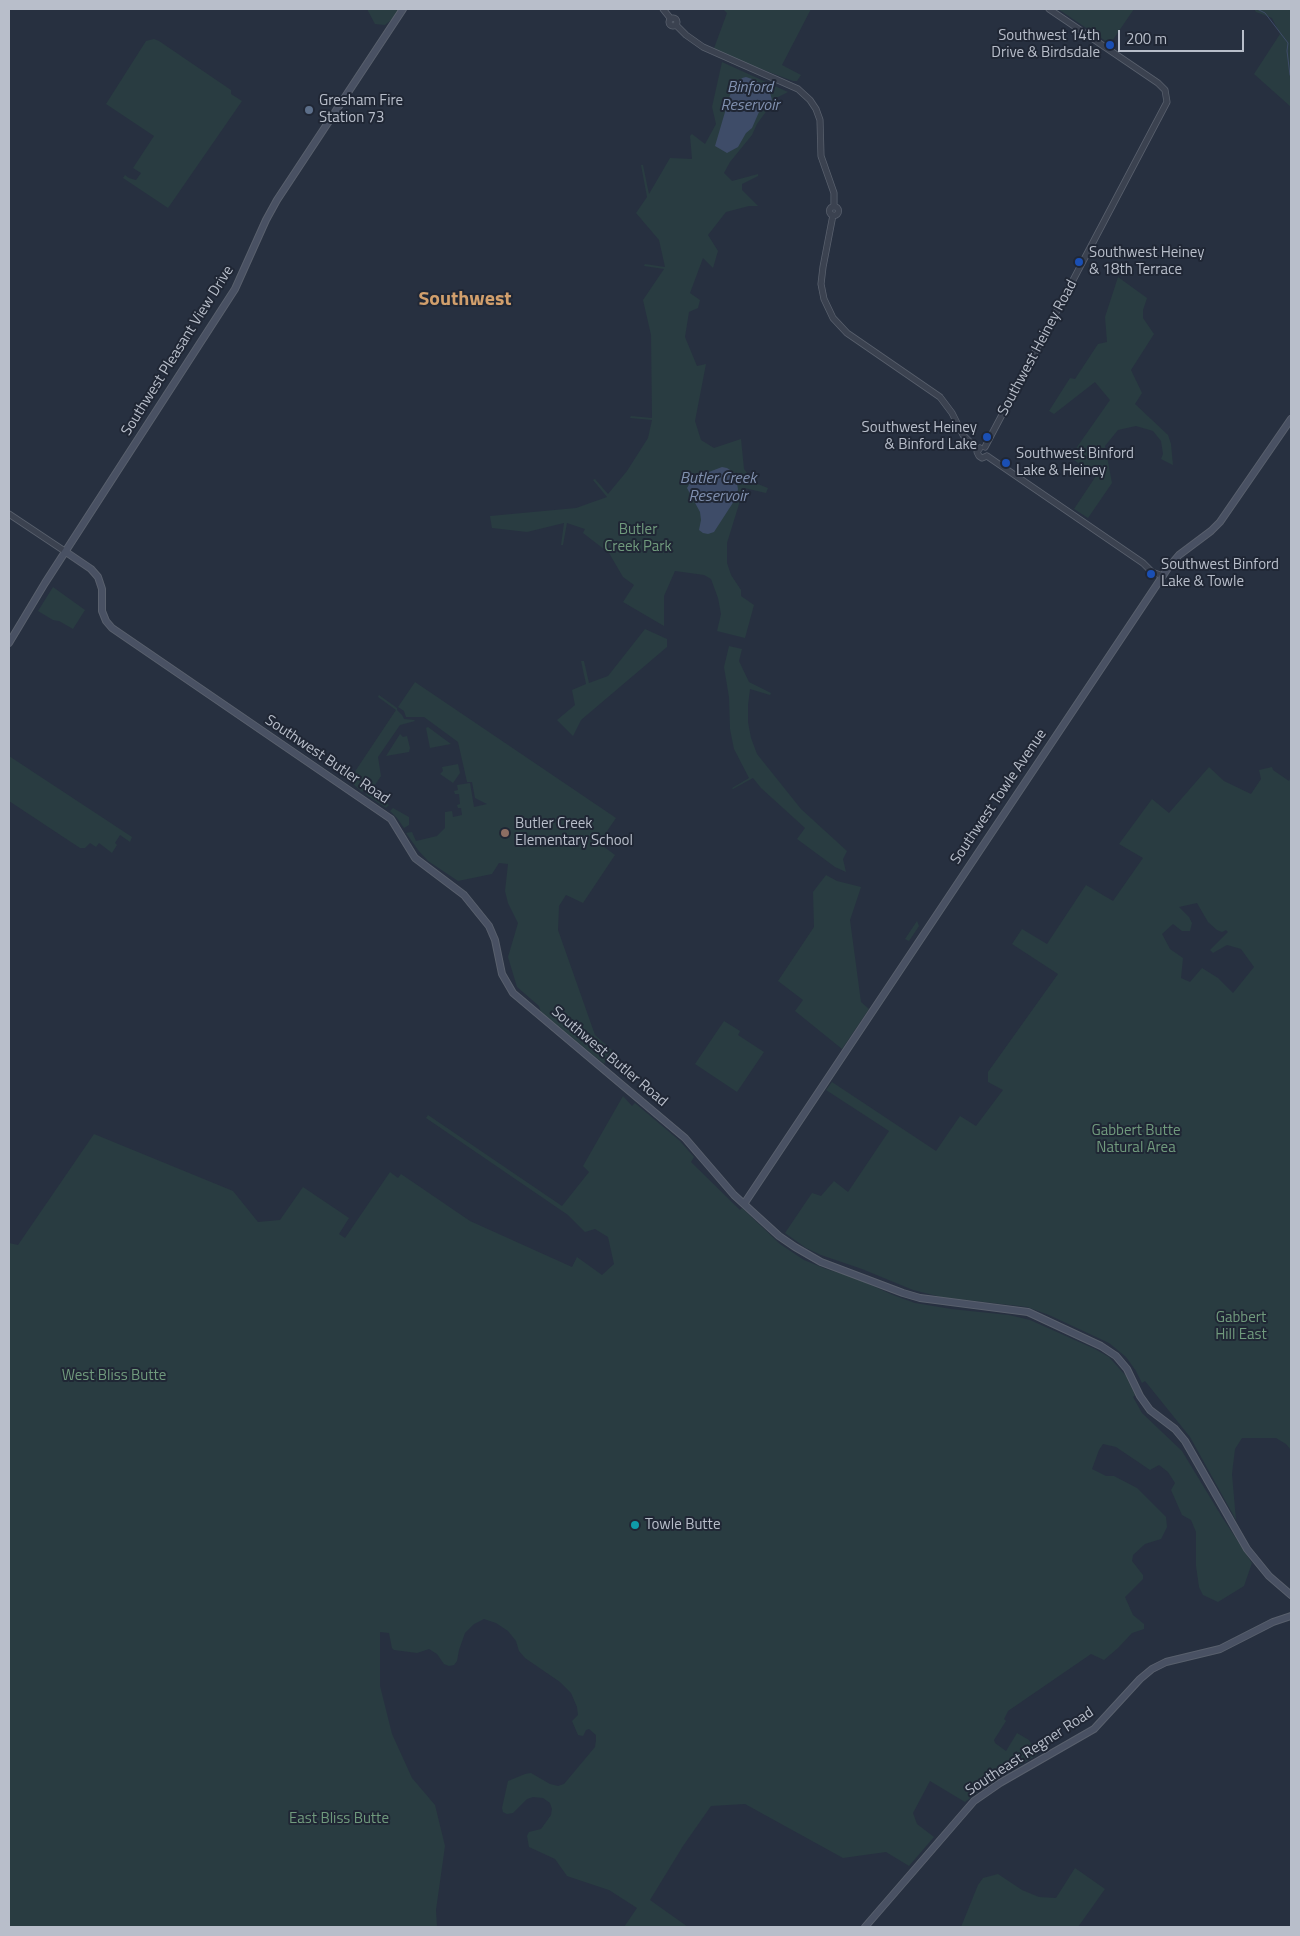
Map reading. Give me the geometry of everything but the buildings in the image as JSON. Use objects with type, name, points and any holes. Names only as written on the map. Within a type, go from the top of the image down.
[{"type":"main road","name":"Southwest Pleasant View Drive","points":[[9,643],[235,289],[277,200],[402,9]]},
{"type":"main road","name":"Southwest Towle Avenue","points":[[744,1204],[1163,576],[1179,555],[1211,531],[1224,517],[1291,419]]},
{"type":"main road","name":"Southwest Butler Road","points":[[66,552],[91,569],[98,577],[102,589],[102,611],[106,621],[112,628],[391,819],[414,858],[464,895],[489,926],[495,940],[502,974],[513,993],[686,1138],[729,1190],[779,1236],[821,1262],[912,1296],[1028,1312],[1108,1351],[1127,1369],[1140,1396],[1150,1410],[1175,1429],[1185,1441],[1247,1549],[1270,1576],[1291,1595]]},
{"type":"main road","name":"Southeast Regner Road","points":[[865,1927],[974,1801],[1000,1783],[1094,1729],[1140,1679],[1152,1669],[1166,1662],[1227,1647],[1273,1622],[1291,1616]]},
{"type":"street","points":[[663,9],[671,19],[676,20],[676,25],[686,35],[703,47],[798,89],[810,100],[816,109],[820,120],[821,156],[834,193],[834,206],[838,212],[833,215],[821,278],[824,299],[833,318],[847,333],[940,397],[952,413],[963,435],[978,450],[980,458],[988,456],[1163,576]]},
{"type":"street","name":"Southwest Heiney Road","points":[[986,448],[1163,110],[1167,99],[1162,87],[1049,9]]},
{"type":"street","points":[[978,450],[981,447],[986,448],[989,451],[988,456]]},
{"type":"street","points":[[9,514],[66,552]]},
{"type":"green space","points":[[367,9],[400,9],[395,17],[385,25],[375,24]]},
{"type":"green space","points":[[723,9],[811,9],[782,65],[801,75],[797,81],[713,51],[727,13]]},
{"type":"green space","points":[[1058,9],[1134,9],[1110,44]]},
{"type":"green space","points":[[1254,9],[1291,9],[1291,107],[1254,74],[1280,34],[1272,18],[1256,12]]},
{"type":"green space","points":[[154,39],[231,90],[231,94],[242,101],[168,208],[123,178],[125,175],[136,180],[141,173],[133,168],[154,136],[106,104],[146,41]]},
{"type":"green space","name":"Butler Creek Park","points":[[722,62],[788,92],[776,98],[724,173],[732,181],[758,174],[758,176],[742,184],[742,190],[758,206],[749,206],[726,212],[708,235],[718,251],[713,268],[703,258],[690,293],[700,300],[698,308],[689,312],[685,337],[697,366],[706,364],[695,421],[701,440],[714,448],[741,439],[744,469],[755,483],[768,488],[766,493],[744,488],[727,543],[727,563],[731,575],[741,590],[741,596],[754,605],[745,638],[717,631],[721,614],[718,598],[711,579],[704,575],[675,571],[664,596],[664,626],[623,602],[634,585],[623,577],[609,553],[583,533],[585,529],[567,523],[563,545],[561,545],[564,523],[527,532],[492,528],[490,516],[576,508],[607,497],[593,480],[595,479],[608,494],[627,471],[648,438],[652,420],[630,418],[631,416],[652,418],[651,335],[643,300],[664,269],[644,266],[645,264],[665,267],[659,240],[636,213],[647,197],[641,165],[643,165],[649,194],[670,158],[692,159],[690,136],[692,134],[705,144],[716,124],[712,107]]},
{"type":"green space","points":[[1118,277],[1147,298],[1143,310],[1143,318],[1154,334],[1131,370],[1142,393],[1135,404],[1168,435],[1173,465],[1161,459],[1163,454],[1161,441],[1153,431],[1136,426],[1118,430],[1105,446],[1112,483],[1088,518],[1074,509],[1096,476],[1070,457],[1110,400],[1095,382],[1054,414],[1049,411],[1070,378],[1075,379],[1098,344],[1107,342],[1105,317]]},
{"type":"green space","points":[[53,587],[85,610],[73,629],[38,611]]},
{"type":"green space","points":[[645,629],[667,639],[667,647],[581,720],[573,736],[557,720],[575,705],[572,690],[586,684],[581,661],[584,661],[589,683],[608,676]]},
{"type":"green space","points":[[729,646],[742,649],[739,661],[749,682],[771,693],[770,695],[750,689],[748,722],[757,754],[801,809],[847,851],[843,859],[846,872],[835,867],[797,839],[805,828],[761,788],[753,778],[732,788],[749,778],[734,749],[730,729],[729,697],[724,667]]},
{"type":"green space","name":"Butler Creek Elementary School","points":[[415,682],[616,818],[599,843],[615,855],[583,903],[566,895],[559,906],[558,930],[595,1035],[613,1051],[604,1064],[541,1012],[539,1006],[517,987],[508,957],[518,923],[508,903],[505,891],[508,864],[499,863],[492,874],[458,881],[428,861],[406,833],[412,832],[416,841],[437,836],[445,828],[445,812],[452,811],[453,817],[462,815],[461,808],[458,808],[457,805],[460,804],[459,794],[455,794],[454,791],[458,790],[457,785],[470,783],[474,807],[487,804],[475,798],[472,782],[467,782],[458,742],[424,717],[406,717],[404,711],[398,707]]},
{"type":"green space","points":[[379,695],[397,708],[404,719],[415,721],[400,725],[378,757],[381,776],[373,788],[362,792],[352,783],[356,770],[396,710],[378,697]]},
{"type":"green space","points":[[428,727],[451,744],[430,748],[426,728]]},
{"type":"green space","points":[[400,734],[403,737],[407,736],[409,752],[386,756]]},
{"type":"green space","points":[[9,756],[132,837],[130,842],[120,835],[112,853],[99,843],[96,847],[90,843],[85,848],[80,848],[9,801]]},
{"type":"green space","points":[[458,764],[460,773],[453,783],[440,774],[443,771],[442,767]]},
{"type":"green space","name":"Gabbert Butte Natural Area","points":[[1209,767],[1224,781],[1251,794],[1261,779],[1259,770],[1272,767],[1273,770],[1289,781],[1291,777],[1291,1450],[1286,1444],[1276,1438],[1242,1438],[1235,1449],[1232,1474],[1236,1520],[1190,1437],[1145,1381],[1142,1383],[1126,1357],[1109,1343],[1049,1315],[1027,1307],[941,1297],[913,1290],[821,1255],[806,1248],[785,1233],[812,1193],[821,1196],[834,1181],[848,1192],[889,1131],[826,1090],[832,1082],[936,1151],[960,1116],[976,1126],[1003,1090],[988,1082],[988,1072],[1058,974],[1012,944],[1022,929],[1047,944],[1086,885],[1113,901],[1143,858],[1119,844],[1152,799],[1169,813]],"holes":[[[1197,903],[1208,922],[1217,930],[1222,932],[1226,930],[1228,932],[1210,950],[1213,953],[1227,945],[1241,949],[1254,967],[1233,993],[1218,978],[1202,968],[1190,982],[1181,978],[1183,958],[1170,949],[1162,934],[1173,924],[1182,931],[1190,931],[1192,923],[1179,907]]]},
{"type":"green space","points":[[373,790],[376,792],[375,795],[389,805],[386,808],[365,794]]},
{"type":"green space","points":[[393,808],[409,817],[409,825],[404,828],[390,811]]},
{"type":"green space","points":[[826,875],[837,881],[861,887],[850,920],[861,1002],[869,1009],[842,1049],[795,1011],[803,1000],[778,981],[814,927],[813,892]]},
{"type":"green space","points":[[917,921],[919,926],[909,941],[905,939]]},
{"type":"green space","points":[[724,1021],[740,1031],[738,1035],[764,1052],[737,1092],[695,1064]]},
{"type":"green space","points":[[623,1096],[632,1106],[635,1103],[680,1141],[694,1157],[691,1162],[740,1210],[742,1208],[780,1244],[804,1260],[853,1277],[915,1303],[1009,1315],[1030,1320],[1109,1357],[1126,1376],[1135,1395],[1133,1397],[1142,1413],[1182,1451],[1252,1563],[1244,1586],[1218,1602],[1203,1595],[1199,1587],[1196,1566],[1196,1532],[1191,1520],[1182,1515],[1171,1490],[1175,1483],[1168,1472],[1159,1465],[1150,1470],[1116,1447],[1103,1444],[1092,1469],[1106,1476],[1114,1476],[1137,1488],[1166,1517],[1167,1527],[1161,1539],[1145,1544],[1133,1555],[1132,1561],[1143,1575],[1143,1579],[1125,1597],[1133,1615],[1144,1624],[1144,1629],[1132,1633],[1104,1660],[1091,1654],[1008,1711],[1004,1719],[1006,1721],[994,1740],[995,1743],[1006,1751],[1017,1733],[1029,1740],[1037,1755],[987,1785],[965,1802],[930,1781],[913,1813],[917,1824],[934,1837],[909,1866],[886,1852],[843,1858],[745,1804],[711,1806],[683,1846],[650,1900],[688,1927],[624,1927],[637,1908],[609,1890],[567,1876],[555,1859],[529,1847],[527,1836],[529,1832],[541,1829],[551,1815],[550,1803],[543,1798],[533,1797],[527,1799],[513,1813],[507,1814],[503,1812],[502,1808],[508,1781],[531,1773],[550,1784],[558,1786],[564,1784],[595,1747],[596,1740],[596,1735],[589,1729],[586,1730],[583,1736],[578,1735],[572,1721],[578,1715],[577,1707],[571,1693],[560,1682],[525,1658],[508,1631],[496,1623],[484,1619],[474,1624],[465,1633],[457,1661],[454,1665],[449,1666],[444,1664],[437,1654],[429,1649],[417,1653],[394,1650],[389,1633],[380,1632],[380,1686],[392,1734],[412,1778],[435,1805],[445,1846],[436,1910],[437,1927],[9,1927],[9,1243],[18,1245],[94,1134],[233,1191],[258,1222],[280,1220],[303,1187],[349,1218],[339,1234],[345,1238],[390,1172],[398,1178],[401,1174],[470,1221],[572,1267],[577,1257],[602,1275],[614,1264],[608,1237],[595,1229],[585,1232],[568,1215],[426,1118],[428,1115],[562,1206],[589,1172],[583,1166]]},
{"type":"green space","points":[[1075,1868],[1105,1889],[1078,1927],[961,1927],[978,1885],[983,1878],[998,1874],[1022,1890],[1039,1897],[1056,1898]]},
{"type":"water","name":"Binford Reservoir","points":[[746,77],[755,80],[769,89],[772,100],[770,106],[759,112],[752,128],[746,133],[738,147],[727,153],[715,146],[730,95],[742,78]]},
{"type":"water","name":"Butler Creek Reservoir","points":[[722,467],[733,472],[738,489],[736,498],[714,532],[703,533],[699,530],[700,512],[687,488],[693,478]]},
{"type":"waterway","points":[[1257,9],[1265,13],[1288,43],[1287,51],[1291,77]]},
{"type":"place","name":"Southwest 14th Drive & Birdsdale","points":[[1110,45]]},
{"type":"place","name":"Gresham Fire Station 73","points":[[309,110]]},
{"type":"place","name":"Southwest Heiney & 18th Terrace","points":[[1079,262]]},
{"type":"place","name":"Southwest Heiney & Binford Lake","points":[[987,437]]},
{"type":"place","name":"Southwest Binford Lake & Heiney","points":[[1006,463]]},
{"type":"place","name":"Southwest Binford Lake & Towle","points":[[1151,574]]},
{"type":"place","name":"Butler Creek Elementary School","points":[[505,833]]},
{"type":"place","name":"Towle Butte","points":[[635,1525]]},
{"type":"district","name":"Southwest","points":[[465,300]]},
{"type":"park label","name":"Gabbert Hill East","points":[[1241,1326]]},
{"type":"park label","name":"West Bliss Butte","points":[[114,1376]]},
{"type":"park label","name":"East Bliss Butte","points":[[339,1819]]}]
